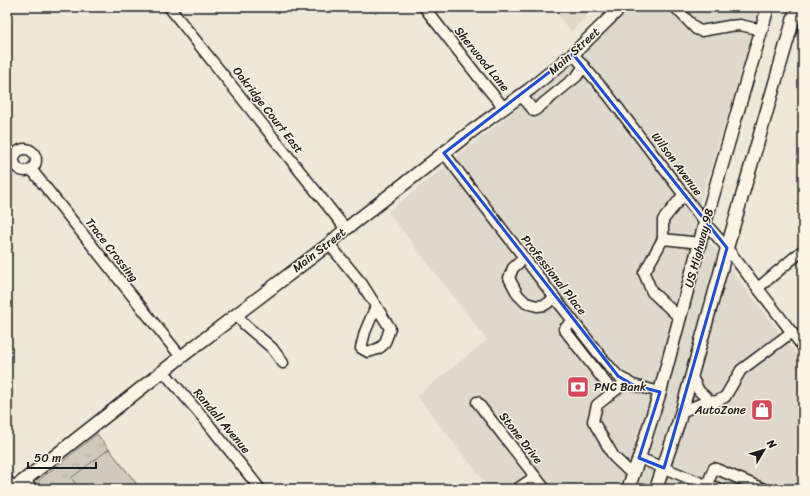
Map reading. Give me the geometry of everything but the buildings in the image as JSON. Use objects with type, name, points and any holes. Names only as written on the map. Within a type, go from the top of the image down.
[{"type":"main road","name":"Main Street","points":[[11,486],[29,484],[163,371],[329,244],[346,229],[472,131],[574,54],[621,7]]},
{"type":"main road","name":"US Highway 98","points":[[628,489],[660,392],[705,223],[768,7]]},
{"type":"main road","points":[[656,489],[682,412],[727,248],[797,7]]},
{"type":"street","name":"Oakridge Court East","points":[[169,7],[346,229]]},
{"type":"street","name":"Sherwood Lane","points":[[424,7],[504,108]]},
{"type":"street","points":[[675,7],[696,30],[701,31],[740,25],[762,30]]},
{"type":"street","name":"Wilson Avenue","points":[[574,54],[610,96],[705,223],[727,248],[803,347]]},
{"type":"street","points":[[521,95],[534,111],[577,76],[584,66]]},
{"type":"street","name":"Professional Place","points":[[444,153],[555,298],[618,376],[632,385],[660,392]]},
{"type":"street","name":"Trace Crossing","points":[[31,169],[181,357]]},
{"type":"street","points":[[680,318],[652,292],[644,273],[663,239],[663,220],[684,194]]},
{"type":"street","points":[[663,239],[700,243]]},
{"type":"street","points":[[329,244],[362,284],[376,306]]},
{"type":"street","points":[[758,288],[803,250]]},
{"type":"street","points":[[524,258],[513,268],[509,278],[518,295],[526,303],[537,306],[545,305],[555,298]]},
{"type":"street","points":[[237,314],[244,324],[272,348],[284,363]]},
{"type":"street","points":[[573,321],[564,328],[614,392]]},
{"type":"street","points":[[682,412],[688,408],[710,401],[715,402],[726,397],[741,370],[792,332]]},
{"type":"street","name":"Randall Avenue","points":[[163,371],[206,421],[260,489]]},
{"type":"street","points":[[692,377],[699,391],[710,401]]},
{"type":"street","points":[[627,382],[597,405],[593,420],[614,457],[633,474]]},
{"type":"street","name":"Stone Drive","points":[[477,402],[545,489]]},
{"type":"street","points":[[639,458],[703,486],[720,489]]},
{"type":"street","points":[[703,486],[714,468],[764,489]]},
{"type":"street","points":[[517,489],[535,477]]},
{"type":"highlighted area","points":[[573,54],[727,248],[664,468],[639,458],[660,392],[633,385],[618,376],[444,153]]},
{"type":"shaded area","points":[[552,7],[595,7],[571,32]]},
{"type":"shaded area","points":[[627,7],[762,7],[694,222],[803,363],[803,489],[490,489],[417,396],[487,340],[388,212],[584,55]]},
{"type":"green space","points":[[97,434],[140,489],[28,489]]},
{"type":"green space","points":[[109,449],[136,483],[129,489],[80,489],[71,478]]},
{"type":"place","name":"PNC Bank","points":[[578,387]]},
{"type":"place","name":"AutoZone","points":[[762,410]]}]
